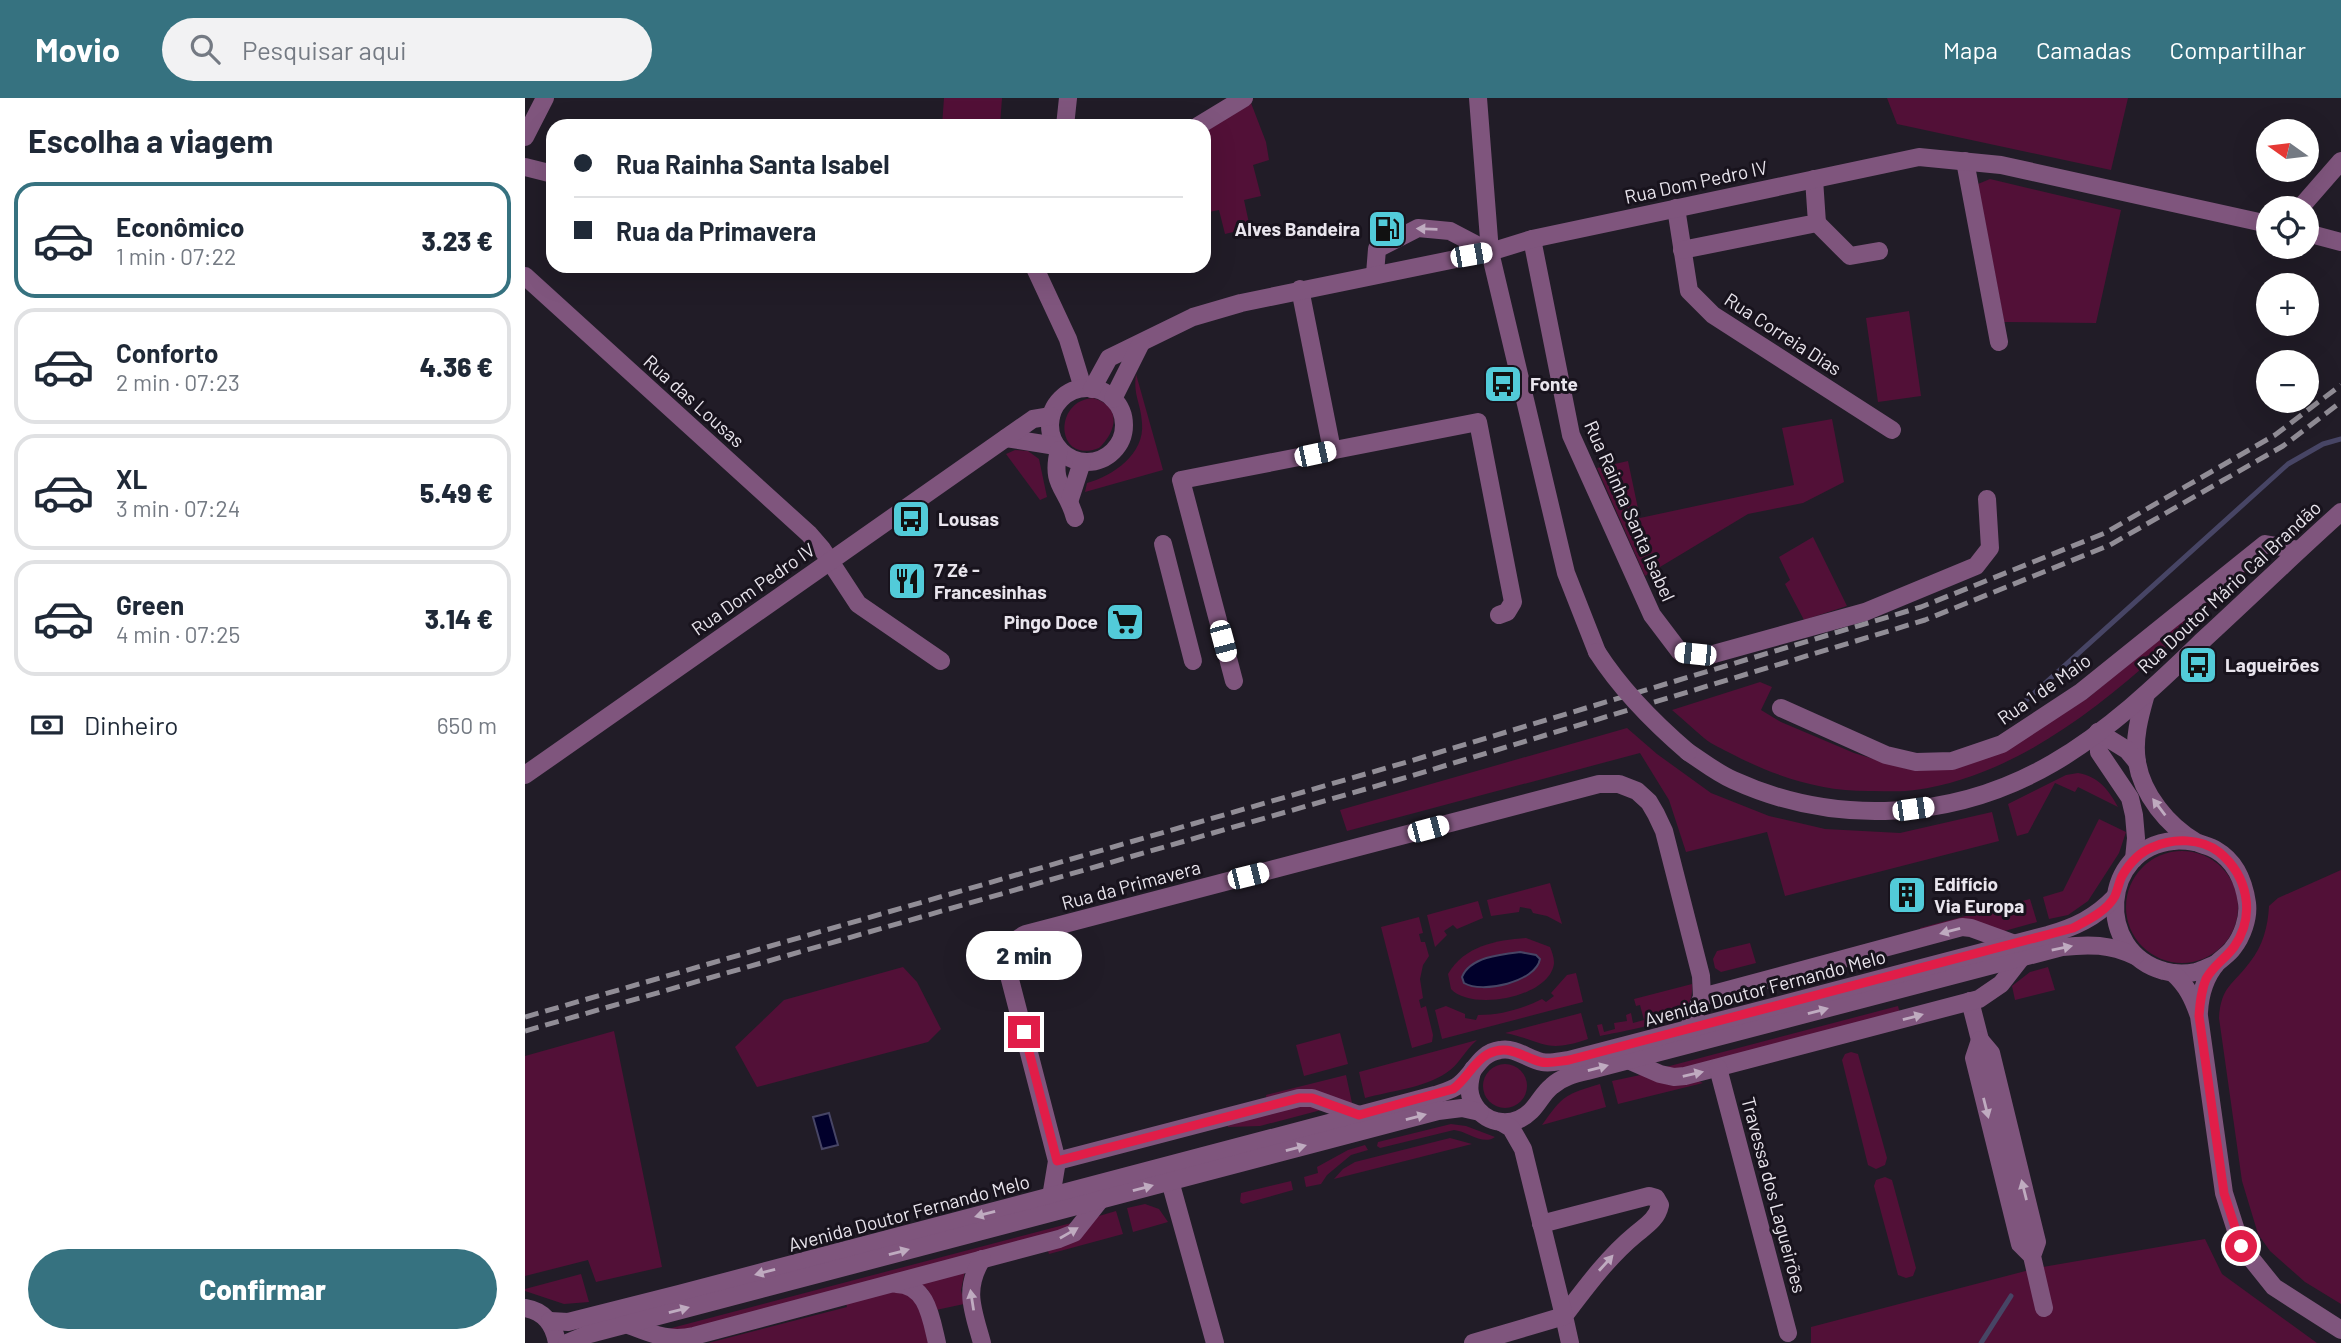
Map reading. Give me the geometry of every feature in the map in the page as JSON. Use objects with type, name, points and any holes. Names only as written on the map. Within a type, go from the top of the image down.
[{"type":"street","points":[[525,137],[545,98]]},
{"type":"street","points":[[1066,119],[1068,98]]},
{"type":"street","points":[[1210,119],[1244,98]]},
{"type":"street","name":"Rua Doutor Mário Cal Brandão","points":[[1478,98],[1490,252],[1566,573],[1597,652],[1609,670],[1647,716],[1688,752],[1730,779],[1775,797],[1834,810],[1889,813],[1937,806],[1985,794],[2028,776],[2066,755],[2146,694],[2341,512]]},
{"type":"street","name":"Rua Dom Pedro IV","points":[[525,775],[1033,419],[1051,416],[1064,396],[1088,388],[1109,358],[1193,317],[1300,289],[1490,252],[1532,239],[1920,157],[2001,165],[2256,221]]},
{"type":"street","points":[[1965,161],[1999,342]]},
{"type":"street","points":[[2310,196],[2341,161]]},
{"type":"street","points":[[525,167],[546,172]]},
{"type":"street","points":[[1814,179],[1817,223],[1850,256],[1879,251]]},
{"type":"street","name":"Rua Correia Dias","points":[[1675,208],[1689,290],[1713,315],[1892,430]]},
{"type":"street","points":[[1682,250],[1817,223]]},
{"type":"street","points":[[1375,274],[1377,249],[1418,228],[1450,231],[1490,252]]},
{"type":"street","points":[[2319,236],[2341,242]]},
{"type":"street","name":"Rua Rainha Santa Isabel","points":[[1532,239],[1571,435],[1652,615],[1680,652],[1710,655],[1865,612],[1976,566],[1990,548],[1987,499]]},
{"type":"street","points":[[1006,438],[1058,448],[1074,460],[1094,462],[1114,451],[1123,430],[1123,419],[1116,404],[1103,392],[1088,388],[1037,273]]},
{"type":"street","name":"Rua das Lousas","points":[[525,276],[809,534],[858,604],[941,661]]},
{"type":"street","points":[[1300,289],[1332,450]]},
{"type":"street","points":[[1116,404],[1141,343]]},
{"type":"street","points":[[1051,416],[1050,426],[1058,448],[1055,467],[1060,489],[1070,499],[1075,518]]},
{"type":"street","points":[[1234,681],[1181,480],[1478,422],[1513,602],[1507,612],[1499,615]]},
{"type":"street","points":[[1070,499],[1082,462]]},
{"type":"street","points":[[1163,544],[1193,661]]},
{"type":"street","name":"Rua 1 de Maio","points":[[1781,708],[1886,755],[1916,762],[1952,761],[2002,744],[2081,692],[2265,544],[2299,550]]},
{"type":"street","points":[[2146,694],[2139,719],[2137,762],[2143,783],[2157,808],[2195,842]]},
{"type":"street","points":[[2098,732],[2127,750],[2137,762]]},
{"type":"street","points":[[2098,732],[2099,752],[2109,770]]},
{"type":"street","points":[[2066,755],[2095,760],[2120,781],[2130,798],[2134,815],[2134,859]]},
{"type":"street","name":"Rua da Primavera","points":[[1051,1197],[1057,1161],[1006,964],[1007,952],[1017,938],[1039,930],[1599,784],[1619,784],[1637,791],[1649,802],[1664,831],[1701,976],[1702,997]]},
{"type":"street","points":[[2217,964],[2196,972],[2173,974],[2153,968],[2135,956],[2122,939],[2115,919],[2115,897],[2121,877],[2134,859],[2151,847],[2173,841],[2195,842],[2216,850],[2233,865],[2244,884],[2248,906],[2244,929],[2233,948],[2206,980],[2200,999],[2199,1016],[2224,1193],[2241,1246],[2274,1287],[2340,1329]]},
{"type":"street","name":"Avenida Doutor Fernando Melo","points":[[567,1343],[626,1324],[1438,1111],[1462,1108],[1480,1112],[1489,1119],[1512,1122],[1523,1117],[1565,1077],[2018,951],[2073,928],[2099,913],[2115,897]]},
{"type":"street","name":"Avenida Doutor Fernando Melo","points":[[1702,997],[1962,927],[1971,928],[2018,951]]},
{"type":"street","name":"Avenida Doutor Fernando Melo","points":[[549,1321],[568,1322],[585,1318],[1453,1089],[1463,1082],[1480,1060],[1501,1049],[1514,1050],[1542,1062],[1569,1060],[2018,951],[2088,944],[2120,949],[2135,956]]},
{"type":"street","points":[[1628,1060],[1674,1077],[1718,1068],[1970,1001],[1991,993],[2001,984],[2018,951]]},
{"type":"street","points":[[2173,974],[2187,988],[2199,1016]]},
{"type":"street","points":[[1688,1029],[1702,997]]},
{"type":"street","points":[[1970,1001],[1980,1040],[1991,1054],[2037,1242],[2032,1256],[2044,1307]]},
{"type":"street","points":[[1523,1149],[1525,1122],[1536,1104],[1541,1087],[1534,1064],[1525,1055]]},
{"type":"street","name":"Travessa dos Lagueirões","points":[[1718,1068],[1788,1333]]},
{"type":"street","points":[[1473,1069],[1469,1092],[1480,1112]]},
{"type":"street","points":[[1057,1161],[1299,1098],[1312,1098],[1359,1115]]},
{"type":"street","points":[[1501,1122],[1511,1128],[1523,1149],[1570,1343]]},
{"type":"street","points":[[1170,1181],[1215,1343]]},
{"type":"street","points":[[1472,1343],[1564,1316],[1621,1246],[1658,1216],[1660,1205],[1656,1198],[1649,1196],[1541,1224]]},
{"type":"street","points":[[626,1324],[677,1339],[889,1284],[1075,1233],[1101,1199]]},
{"type":"street","points":[[982,1259],[970,1284],[970,1297],[982,1343]]},
{"type":"street","points":[[889,1284],[907,1284],[917,1290],[929,1311],[937,1343]]},
{"type":"street","points":[[525,1308],[540,1313],[549,1321],[557,1343]]},
{"type":"shaded area","points":[[944,98],[1002,98],[1000,119],[942,119]]},
{"type":"shaded area","points":[[1887,98],[2128,98],[2111,170],[1897,124]]},
{"type":"shaded area","points":[[1251,103],[1266,142],[1269,160],[1253,165],[1261,196],[1244,200],[1250,228],[1225,234],[1219,210],[1211,212],[1211,128]]},
{"type":"shaded area","points":[[1990,179],[2121,210],[2096,323],[2004,322],[1978,184]]},
{"type":"shaded area","points":[[1909,311],[1921,396],[1878,402],[1866,318]]},
{"type":"shaded area","points":[[1136,374],[1163,470],[1085,492],[1087,483],[1117,469],[1133,454],[1138,444],[1142,423]]},
{"type":"shaded area","points":[[1093,398],[1109,407],[1114,420],[1113,427],[1099,448],[1085,451],[1074,448],[1067,440],[1066,420],[1071,409],[1080,402]]},
{"type":"shaded area","points":[[1832,419],[1844,482],[1803,503],[1748,514],[1645,576],[1597,468],[1628,461],[1640,518],[1794,485],[1782,428]]},
{"type":"shaded area","points":[[1015,450],[1028,451],[1039,459],[1047,497],[1040,500],[1006,454]]},
{"type":"shaded area","points":[[1813,537],[1847,606],[1804,620],[1785,584],[1790,580],[1779,557]]},
{"type":"shaded area","points":[[2269,550],[2192,623],[2107,697],[2062,730],[2015,757],[1966,778],[1905,791],[1854,791],[1800,782],[1766,770],[1718,747],[1672,710],[1760,682],[1772,687],[1761,710],[1781,722],[1854,753],[1907,769],[1928,768],[2032,732],[2088,698],[2258,555]]},
{"type":"shaded area","points":[[1627,728],[1657,754],[1711,793],[1769,816],[1825,829],[1900,833],[1992,812],[1999,841],[1785,896],[1767,832],[1686,852],[1669,800],[1640,753],[1347,831],[1340,810]]},
{"type":"shaded area","points":[[2078,773],[2092,777],[2102,785],[2118,807],[2078,787],[2075,792],[2055,783],[2028,833],[2017,836],[2008,804],[2066,775]]},
{"type":"shaded area","points":[[2099,819],[2126,832],[2119,853],[2088,901],[2068,915],[2049,919],[2043,897],[2063,891]]},
{"type":"shaded area","points":[[2182,851],[2203,855],[2222,867],[2234,886],[2238,907],[2234,928],[2222,947],[2203,959],[2182,963],[2161,959],[2142,947],[2130,928],[2126,907],[2130,886],[2142,867],[2161,855]]},
{"type":"shaded area","points":[[2341,870],[2341,1304],[2305,1282],[2270,1251],[2258,1234],[2242,1181],[2219,1018],[2225,992],[2255,956],[2261,943],[2269,906],[2278,898]]},
{"type":"shaded area","points":[[1550,883],[1562,924],[1547,916],[1533,913],[1531,909],[1520,907],[1519,912],[1491,916],[1487,900]]},
{"type":"shaded area","points":[[2030,899],[2037,922],[2001,932],[1921,933],[1920,928]]},
{"type":"shaded area","points":[[1478,901],[1483,918],[1457,929],[1453,925],[1444,931],[1447,935],[1435,947],[1427,915]]},
{"type":"shaded area","points":[[1419,917],[1423,933],[1419,934],[1421,942],[1425,942],[1429,956],[1423,965],[1420,979],[1423,998],[1419,1000],[1421,1008],[1426,1006],[1433,1035],[1432,1042],[1412,1048],[1381,927]]},
{"type":"shaded area","points":[[1526,938],[1550,947],[1553,955],[1554,963],[1550,975],[1540,985],[1526,992],[1492,1000],[1461,996],[1451,989],[1448,974],[1463,957],[1482,946]]},
{"type":"shaded area","points":[[1750,943],[1756,963],[1721,972],[1715,968],[1713,959],[1717,951]]},
{"type":"shaded area","points":[[903,967],[917,982],[941,1029],[928,1042],[757,1087],[735,1047],[784,1000]]},
{"type":"shaded area","points":[[2048,967],[2055,990],[2015,1000],[2012,986],[2030,972]]},
{"type":"shaded area","points":[[1576,973],[1583,1002],[1442,1039],[1435,1010],[1446,1006],[1465,1014],[1465,1018],[1476,1020],[1478,1015],[1511,1011],[1542,999],[1546,1002],[1554,996],[1551,993],[1567,975]]},
{"type":"shaded area","points":[[1692,984],[1688,1004],[1673,1017],[1600,1036],[1597,1025],[1602,1024],[1604,1032],[1615,1029],[1614,1023],[1627,1021],[1626,1015],[1631,1013],[1633,1023],[1644,1020],[1640,1005],[1636,1006],[1634,999]]},
{"type":"shaded area","points":[[1898,1006],[1900,1014],[1673,1072],[1662,1068]]},
{"type":"shaded area","points":[[1581,1013],[1588,1039],[1562,1046],[1545,1045],[1505,1033]]},
{"type":"shaded area","points":[[614,1031],[662,1267],[596,1282],[588,1260],[525,1276],[525,1056]]},
{"type":"shaded area","points":[[1340,1033],[1348,1064],[1304,1076],[1296,1045]]},
{"type":"shaded area","points":[[1477,1040],[1455,1066],[1437,1078],[1417,1086],[1365,1098],[1359,1072]]},
{"type":"shaded area","points":[[1845,1054],[1858,1054],[1887,1158],[1885,1165],[1876,1169],[1868,1165],[1842,1060]]},
{"type":"shaded area","points":[[1505,1064],[1514,1065],[1521,1070],[1526,1077],[1526,1095],[1521,1102],[1514,1107],[1505,1108],[1496,1107],[1489,1102],[1484,1095],[1483,1086],[1484,1077],[1489,1070],[1496,1065]]},
{"type":"shaded area","points":[[1645,1074],[1703,1083],[1618,1104],[1612,1081]]},
{"type":"shaded area","points":[[1346,1075],[1352,1103],[1267,1101],[1266,1095]]},
{"type":"shaded area","points":[[1600,1084],[1606,1107],[1542,1125],[1566,1097]]},
{"type":"shaded area","points":[[1303,1104],[1325,1109],[1260,1126],[1228,1127],[1227,1123]]},
{"type":"shaded area","points":[[1451,1124],[1466,1126],[1495,1137],[1485,1140],[1454,1130],[1380,1148],[1377,1146],[1378,1142]]},
{"type":"shaded area","points":[[1450,1138],[1472,1144],[1334,1179],[1343,1169],[1355,1162]]},
{"type":"shaded area","points":[[1365,1145],[1368,1150],[1351,1155],[1327,1175],[1321,1184],[1306,1187],[1304,1177],[1318,1173],[1317,1167],[1348,1150]]},
{"type":"shaded area","points":[[1885,1177],[1892,1180],[1916,1268],[1913,1276],[1906,1278],[1898,1275],[1874,1186],[1876,1180]]},
{"type":"shaded area","points":[[1291,1181],[1293,1190],[1243,1204],[1240,1202],[1241,1193]]},
{"type":"shaded area","points":[[1145,1204],[1159,1209],[1168,1222],[1133,1232],[1127,1208]]},
{"type":"shaded area","points":[[1116,1211],[1123,1234],[1049,1254],[1047,1248],[1099,1216]]},
{"type":"shaded area","points":[[1075,1222],[1067,1230],[678,1333],[664,1330]]},
{"type":"shaded area","points":[[2205,1239],[2222,1274],[2317,1343],[1811,1343],[1811,1327],[2037,1268]]},
{"type":"shaded area","points":[[965,1271],[961,1290],[964,1304],[936,1310],[928,1290],[919,1282]]},
{"type":"shaded area","points":[[581,1274],[589,1302],[564,1304],[525,1291],[525,1289]]},
{"type":"shaded area","points":[[888,1289],[914,1296],[922,1311],[930,1343],[708,1343],[847,1307],[845,1300]]},
{"type":"water","points":[[1520,952],[1536,955],[1540,959],[1529,974],[1519,980],[1483,987],[1464,983],[1462,977],[1466,970],[1479,961]]},
{"type":"water","points":[[829,1113],[838,1145],[822,1149],[813,1117]]},
{"type":"waterway","points":[[2021,705],[2288,464],[2323,444],[2341,439]]},
{"type":"waterway","points":[[1981,1343],[2011,1296]]},
{"type":"railway","points":[[525,1017],[1407,762],[1921,607],[2105,533],[2275,435],[2341,385]]},
{"type":"railway","points":[[525,1031],[1411,776],[1925,620],[2110,545],[2283,446],[2341,402]]},
{"type":"place","name":"Alves Bandeira","points":[[1387,229]]},
{"type":"place","name":"Fonte","points":[[1503,384]]},
{"type":"place","name":"Lousas","points":[[911,519]]},
{"type":"place","name":"7 Zé - Francesinhas","points":[[907,581]]},
{"type":"place","name":"Pingo Doce","points":[[1125,622]]},
{"type":"place","name":"Lagueirões","points":[[2198,665]]},
{"type":"place","name":"Edifício Via Europa","points":[[1907,895]]},
{"type":"route","points":[[1024,1032],[1057,1161],[1299,1098],[1312,1098],[1359,1115],[1453,1089],[1463,1082],[1480,1060],[1501,1049],[1514,1050],[1542,1062],[1569,1060],[2073,928],[2099,913],[2115,897],[2121,877],[2134,859],[2151,847],[2173,841],[2195,842],[2216,850],[2233,865],[2244,884],[2248,906],[2244,929],[2233,948],[2206,980],[2200,999],[2199,1016],[2224,1193],[2241,1246]]}]
